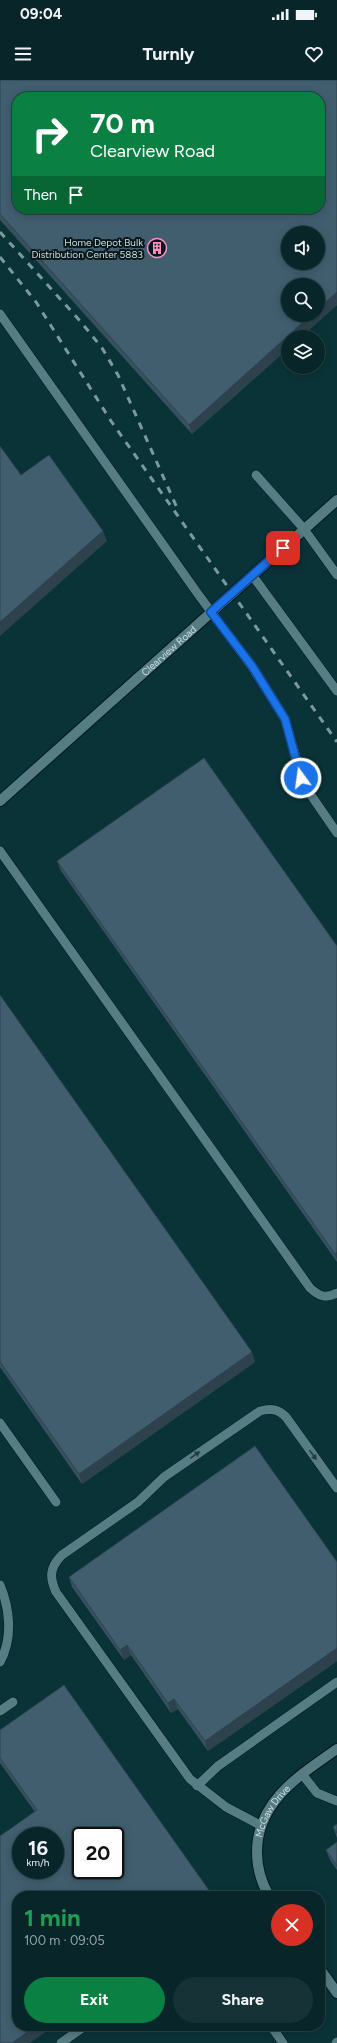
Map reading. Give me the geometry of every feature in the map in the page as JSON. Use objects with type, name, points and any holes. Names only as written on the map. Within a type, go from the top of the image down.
[{"type":"street","name":"Clearview Road","points":[[0,801],[337,500]]},
{"type":"street","name":"McGaw Drive","points":[[266,1891],[260,1878],[257,1856],[260,1825],[276,1798],[302,1774],[337,1749]]},
{"type":"street","points":[[325,1976],[337,1993]]},
{"type":"lane","points":[[0,314],[211,612],[252,666],[285,719],[304,786],[337,833]]},
{"type":"lane","points":[[256,475],[304,529],[337,575]]},
{"type":"lane","points":[[252,575],[337,691]]},
{"type":"lane","points":[[0,851],[310,1288],[320,1296],[326,1297],[337,1293]]},
{"type":"lane","points":[[260,1825],[226,1807],[198,1786],[168,1750],[56,1592],[50,1572],[62,1555],[138,1502],[164,1477],[256,1412],[272,1409],[277,1410],[286,1417],[337,1488]]},
{"type":"lane","points":[[0,1423],[56,1502]]},
{"type":"lane","points":[[0,1585],[8,1610],[9,1624],[6,1648],[0,1662]]},
{"type":"lane","points":[[198,1786],[218,1766],[337,1682]]},
{"type":"lane","points":[[0,1711],[13,1702]]},
{"type":"lane","points":[[302,1774],[317,1793],[337,1801]]},
{"type":"lane","points":[[61,2043],[79,2031]]},
{"type":"lane","points":[[275,2031],[283,2043]]},
{"type":"building","name":"Home Depot Bulk Distribution Center 5883","points":[[0,80],[337,80],[337,292],[325,303],[325,278],[281,278],[281,322],[303,322],[294,330],[281,330],[281,342],[189,425],[0,214]]},
{"type":"building","points":[[0,446],[21,475],[49,455],[103,531],[0,622]]},
{"type":"building","points":[[204,758],[337,946],[337,1252],[335,1254],[57,861]]},
{"type":"building","points":[[0,995],[252,1352],[79,1474],[0,1362]]},
{"type":"building","points":[[255,1446],[337,1562],[337,1648],[205,1741],[174,1699],[168,1703],[127,1645],[120,1650],[69,1577]]},
{"type":"building","points":[[64,1685],[209,1891],[12,1891],[12,2031],[29,2031],[12,2043],[0,2043],[0,1836],[12,1828],[12,1879],[64,1879],[64,1827],[13,1827],[37,1810],[0,1758],[0,1730]]},
{"type":"building","points":[[337,1824],[337,1833],[333,1827]]},
{"type":"building","points":[[337,1842],[337,1866],[326,1850]]},
{"type":"railway","points":[[0,232],[81,322],[102,348],[118,375],[178,510]]},
{"type":"railway","points":[[0,257],[36,302],[111,421],[337,742]]},
{"type":"place","name":"Home Depot Bulk Distribution Center 5883","points":[[157,248]]},
{"type":"route","points":[[283,548],[211,612],[252,666],[285,719],[301,778]]}]
